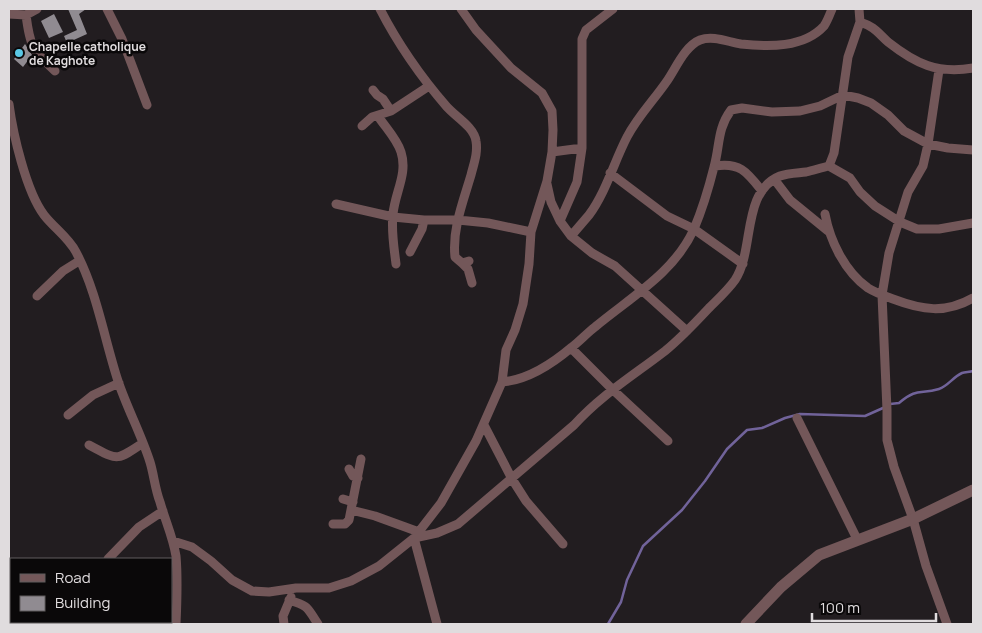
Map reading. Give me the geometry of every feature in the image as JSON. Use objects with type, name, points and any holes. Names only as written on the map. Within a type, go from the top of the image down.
[{"type":"street","points":[[9,14],[26,15],[37,9]]},
{"type":"street","points":[[107,9],[122,39],[147,105]]},
{"type":"street","points":[[380,9],[390,29],[428,86],[455,117],[469,127],[476,138],[477,154],[454,232],[455,257],[465,262],[472,283]]},
{"type":"street","points":[[173,541],[192,547],[232,580],[252,591],[269,592],[296,588],[330,588],[351,581],[379,566],[417,535],[441,503],[484,425],[502,382],[506,350],[515,330],[523,304],[532,232],[547,181],[552,152],[552,111],[542,92],[511,68],[476,30],[461,9]]},
{"type":"street","points":[[560,221],[578,182],[582,148],[582,39],[586,30],[613,9]]},
{"type":"street","points":[[571,236],[589,214],[640,115],[666,83],[689,48],[700,40],[716,38],[740,44],[766,46],[790,44],[806,38],[824,26],[832,9]]},
{"type":"street","points":[[828,166],[834,152],[848,57],[860,22],[859,9]]},
{"type":"street","points":[[26,15],[29,39],[35,51],[55,71]]},
{"type":"street","points":[[860,22],[871,26],[902,53],[919,62],[939,70],[973,68]]},
{"type":"street","points":[[939,70],[923,166],[908,192],[889,253],[882,295],[887,440],[926,566],[947,624]]},
{"type":"street","points":[[362,126],[366,121],[391,110],[428,86]]},
{"type":"street","points":[[373,90],[383,98],[391,110]]},
{"type":"street","points":[[502,382],[514,381],[534,373],[571,348],[594,327],[642,291],[677,257],[694,229],[715,166],[719,134],[724,119],[731,110],[742,108],[772,112],[800,111],[820,106],[843,95],[871,102],[888,114],[904,131],[928,144],[973,150]]},
{"type":"street","points":[[9,104],[12,125],[29,185],[44,216],[67,239],[79,261],[98,308],[119,383],[150,462],[173,541],[177,580],[176,624]]},
{"type":"street","points":[[378,116],[400,151],[403,164],[392,218],[392,242],[396,264]]},
{"type":"street","points":[[552,152],[582,148]]},
{"type":"street","points":[[715,166],[728,164],[738,166],[753,179],[762,191]]},
{"type":"street","points":[[343,499],[352,506],[417,535],[437,533],[458,524],[512,479],[612,389],[666,350],[687,331],[735,280],[743,264],[750,220],[762,191],[767,183],[781,176],[828,166],[850,178],[860,192],[875,206],[900,222],[917,229],[939,229],[973,223]]},
{"type":"street","points":[[610,173],[667,216],[694,229],[743,264]]},
{"type":"street","points":[[774,180],[790,200],[828,231]]},
{"type":"street","points":[[547,181],[551,202],[560,221],[571,236],[592,253],[615,266],[687,331]]},
{"type":"street","points":[[336,204],[392,218],[488,223],[532,232]]},
{"type":"street","points":[[825,214],[828,231],[843,261],[852,273],[868,288],[922,309],[945,309],[961,305],[973,298]]},
{"type":"street","points":[[410,252],[424,220]]},
{"type":"street","points":[[37,296],[63,271],[79,261]]},
{"type":"street","points":[[571,348],[668,441]]},
{"type":"street","points":[[68,415],[93,395],[119,383]]},
{"type":"street","points":[[797,418],[857,539]]},
{"type":"street","points":[[484,425],[512,479],[540,519],[563,544]]},
{"type":"street","points":[[88,445],[116,458],[122,457],[143,443]]},
{"type":"street","points":[[333,524],[345,524],[349,520],[361,459]]},
{"type":"street","points":[[348,468],[353,476],[358,478]]},
{"type":"street","points":[[746,624],[781,588],[819,555],[913,519],[973,490]]},
{"type":"street","points":[[109,558],[139,527],[163,511]]},
{"type":"street","points":[[417,535],[437,624]]},
{"type":"street","points":[[284,624],[283,616],[296,588]]},
{"type":"street","points":[[289,600],[310,609],[318,624]]},
{"type":"building","points":[[68,9],[86,9],[79,14],[87,34],[67,43],[64,36],[77,30]]},
{"type":"building","points":[[54,14],[63,32],[49,38],[41,21]]},
{"type":"building","points":[[25,44],[32,55],[23,67],[14,59]]},
{"type":"waterway","points":[[890,404],[899,403],[915,393],[939,389],[962,373],[973,371]]},
{"type":"waterway","points":[[608,624],[621,602],[627,580],[643,546],[682,510],[727,449],[747,430],[762,428],[800,414],[865,416],[883,408]]},
{"type":"place","name":"Chapelle catholique de Kaghote","points":[[19,53]]}]
